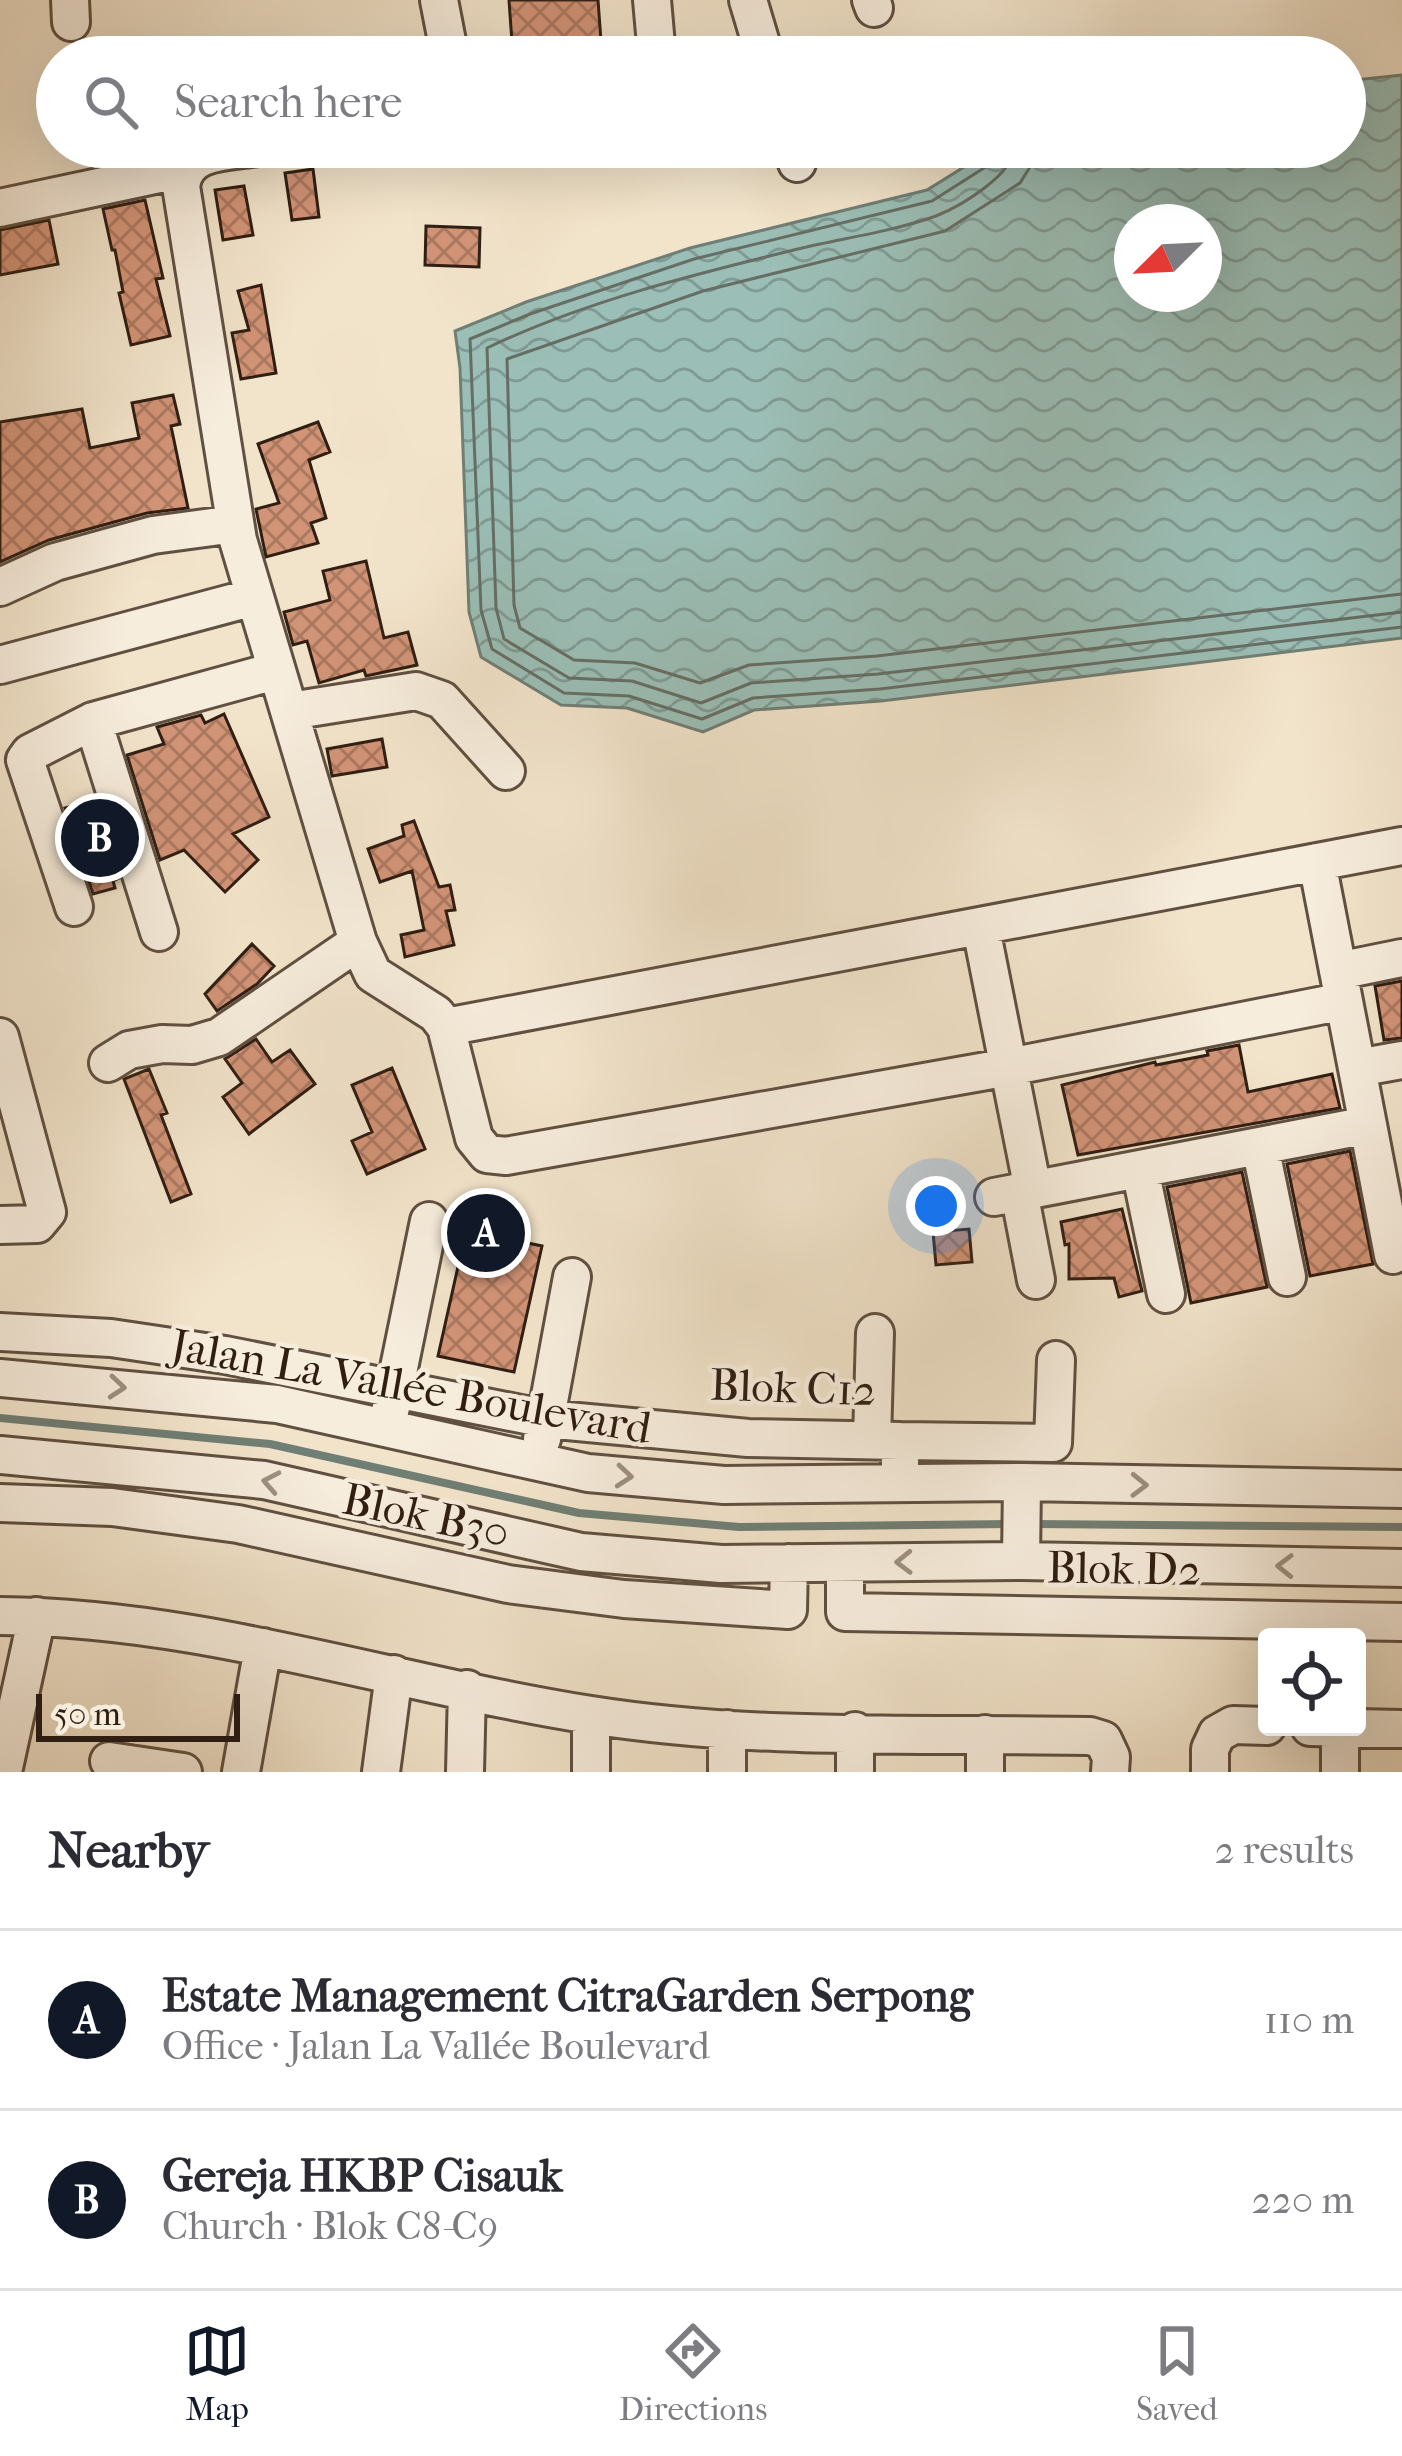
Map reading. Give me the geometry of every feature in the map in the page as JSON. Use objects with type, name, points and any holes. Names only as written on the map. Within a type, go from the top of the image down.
[{"type":"street","points":[[439,0],[447,36]]},
{"type":"street","points":[[652,0],[655,36]]},
{"type":"street","points":[[748,0],[759,36]]},
{"type":"street","points":[[0,208],[183,170],[181,186],[235,524],[358,942],[373,974],[436,1014],[446,1027],[474,1138],[487,1154],[506,1156],[1009,1067],[1341,986],[1402,958]]},
{"type":"street","points":[[0,587],[55,562],[154,535],[235,524]]},
{"type":"street","points":[[0,665],[254,597]]},
{"type":"street","points":[[74,907],[26,760],[36,748],[93,721],[275,671]]},
{"type":"street","points":[[290,711],[416,691],[429,693],[442,700],[506,771]]},
{"type":"street","points":[[93,721],[159,932]]},
{"type":"street","points":[[446,1027],[1402,846]]},
{"type":"street","points":[[1317,862],[1368,1125],[1390,1176],[1394,1255]]},
{"type":"street","points":[[982,928],[1009,1067],[1015,1193],[1036,1280]]},
{"type":"street","points":[[108,1063],[129,1050],[191,1045],[220,1037],[358,942]]},
{"type":"street","points":[[0,1037],[46,1212],[37,1224],[0,1225]]},
{"type":"street","points":[[1357,1067],[1402,1060]]},
{"type":"street","points":[[1015,1193],[1368,1125]]},
{"type":"street","points":[[1260,1146],[1287,1277]]},
{"type":"street","points":[[1141,1169],[1166,1294]]},
{"type":"street","points":[[387,1429],[429,1221]]},
{"type":"street","points":[[538,1462],[572,1277]]},
{"type":"street","name":"Blok C12","points":[[0,1332],[111,1338],[225,1354],[546,1419],[748,1438],[886,1440],[900,1483]]},
{"type":"street","points":[[875,1333],[886,1440],[1053,1443],[1056,1360]]},
{"type":"street","name":"Jalan La Vallée Boulevard","points":[[0,1378],[277,1404],[588,1473],[724,1485],[1022,1482],[1402,1489]]},
{"type":"street","points":[[0,1455],[264,1480],[581,1552],[721,1564],[1021,1562],[1402,1568]]},
{"type":"street","points":[[1021,1562],[1022,1482]]},
{"type":"street","name":"Blok B30","points":[[0,1503],[112,1507],[238,1524],[508,1584],[624,1599],[788,1610],[789,1564]]},
{"type":"street","name":"Blok D2","points":[[845,1563],[845,1612],[1402,1622]]},
{"type":"street","points":[[0,1616],[150,1627],[591,1715],[727,1729],[1090,1736],[1103,1740],[1111,1756],[1111,1772]]},
{"type":"street","points":[[3,1772],[38,1616]]},
{"type":"street","points":[[241,1772],[263,1647]]},
{"type":"street","points":[[381,1772],[394,1674]]},
{"type":"street","points":[[465,1772],[467,1689]]},
{"type":"street","points":[[591,1715],[591,1772]]},
{"type":"street","points":[[1210,1772],[1216,1734],[1233,1725],[1258,1726]]},
{"type":"street","points":[[1366,1728],[1402,1729]]},
{"type":"street","points":[[727,1729],[727,1772]]},
{"type":"street","points":[[855,1731],[855,1772]]},
{"type":"street","points":[[985,1734],[985,1772]]},
{"type":"street","points":[[1340,1736],[1340,1772]]},
{"type":"street","points":[[110,1760],[183,1772]]},
{"type":"water","points":[[1402,75],[1402,638],[881,701],[754,710],[703,732],[627,708],[561,705],[481,657],[469,612],[455,331],[526,302],[690,248],[927,190],[962,168],[1366,168],[1366,79]]},
{"type":"building","points":[[509,0],[598,0],[601,36],[512,36]]},
{"type":"building","points":[[313,169],[319,217],[292,220],[285,173]]},
{"type":"building","points":[[244,186],[253,235],[223,240],[215,190]]},
{"type":"building","points":[[145,200],[163,278],[156,279],[170,336],[131,345],[103,209]]},
{"type":"building","points":[[49,220],[58,264],[0,275],[0,230]]},
{"type":"building","points":[[426,226],[480,228],[479,267],[425,265]]},
{"type":"building","points":[[261,285],[276,373],[241,379],[232,333],[249,330],[238,291]]},
{"type":"building","points":[[173,395],[180,424],[171,426],[188,508],[147,513],[49,540],[0,562],[0,422],[82,409],[90,448],[139,438],[132,403]]},
{"type":"building","points":[[318,422],[330,452],[309,460],[326,518],[311,523],[318,543],[266,557],[256,509],[279,503],[258,444]]},
{"type":"building","points":[[366,561],[384,638],[408,632],[417,665],[366,676],[364,670],[319,683],[307,641],[293,645],[284,612],[330,600],[323,571]]},
{"type":"building","points":[[224,714],[269,817],[233,834],[258,860],[225,892],[184,850],[160,860],[127,755],[164,744],[157,727],[201,715],[205,723]]},
{"type":"building","points":[[382,739],[387,767],[332,776],[327,749]]},
{"type":"building","points":[[94,800],[119,878],[113,881],[115,888],[93,894],[65,808]]},
{"type":"building","points":[[414,821],[439,887],[450,885],[455,910],[446,911],[454,945],[405,957],[401,935],[424,930],[412,871],[380,882],[368,849],[404,836],[402,825]]},
{"type":"building","points":[[252,944],[274,966],[217,1011],[205,994]]},
{"type":"building","points":[[1402,981],[1402,1038],[1384,1040],[1375,986]]},
{"type":"building","points":[[256,1039],[272,1062],[290,1050],[315,1084],[249,1134],[223,1097],[242,1083],[225,1059]]},
{"type":"building","points":[[1239,1045],[1248,1092],[1332,1074],[1340,1108],[1078,1155],[1062,1085]]},
{"type":"building","points":[[392,1068],[425,1149],[367,1174],[352,1141],[372,1132],[352,1085]]},
{"type":"building","points":[[149,1069],[191,1194],[171,1202],[124,1079]]},
{"type":"building","points":[[1350,1151],[1373,1264],[1310,1276],[1287,1164]]},
{"type":"building","points":[[1242,1172],[1267,1287],[1191,1303],[1167,1187]]},
{"type":"building","points":[[1122,1209],[1142,1291],[1119,1297],[1114,1278],[1069,1279],[1069,1244],[1065,1245],[1061,1222]]},
{"type":"building","points":[[470,1213],[508,1221],[504,1238],[542,1246],[514,1372],[438,1356]]},
{"type":"building","points":[[969,1229],[972,1262],[936,1265],[933,1232]]},
{"type":"waterway","points":[[0,1418],[270,1444],[579,1513],[739,1527],[1011,1524]]},
{"type":"waterway","points":[[1032,1524],[1402,1527]]},
{"type":"place","name":"Gereja HKBP Cisauk","points":[[100,838]]},
{"type":"place","name":"Estate Management CitraGarden Serpong","points":[[486,1233]]}]
